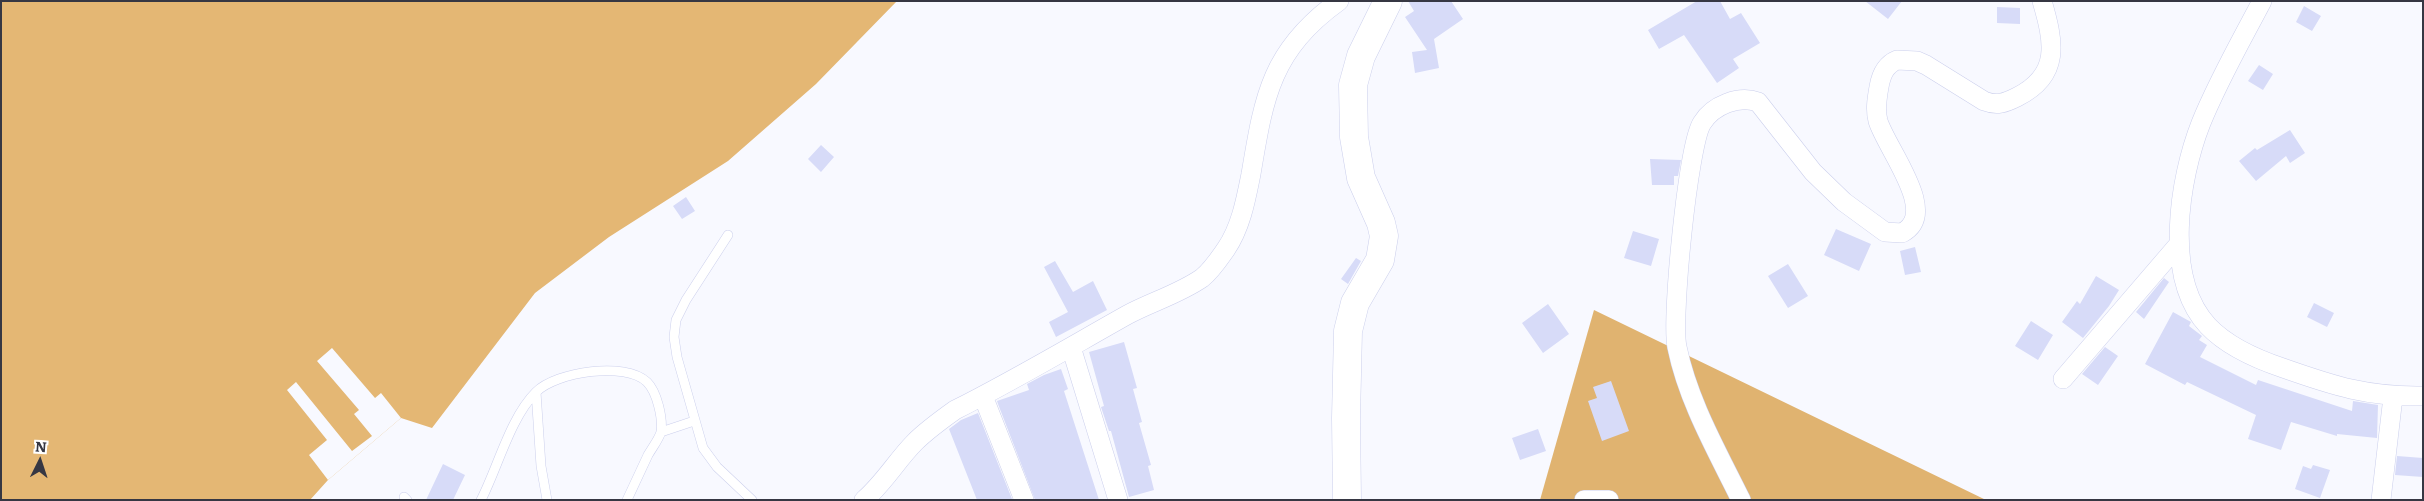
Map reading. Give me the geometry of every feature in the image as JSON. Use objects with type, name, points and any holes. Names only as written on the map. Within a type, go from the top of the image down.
[{"type":"highway","points":[[1347,500],[1348,331],[1355,303],[1380,260],[1384,236],[1381,223],[1360,178],[1354,138],[1353,85],[1361,56],[1388,1]]},
{"type":"street","points":[[868,498],[914,443],[932,426],[955,410],[1130,314],[1203,277],[1228,246],[1238,226],[1246,198],[1261,118],[1280,63],[1297,38],[1315,20],[1339,1]]},
{"type":"street","points":[[1741,500],[1704,426],[1682,368],[1675,339],[1676,300],[1693,154],[1702,123],[1708,116],[1732,102],[1750,99],[1758,102],[1813,172],[1832,192],[1885,232],[1902,233],[1913,225],[1917,211],[1910,186],[1887,141],[1877,115],[1877,100],[1884,70],[1896,60],[1917,61],[1984,101],[1997,104],[2010,101],[2034,87],[2048,69],[2051,56],[2051,38],[2042,1]]},
{"type":"street","points":[[2262,1],[2200,124],[2186,181],[2179,244],[2181,272],[2187,295],[2207,325],[2225,341],[2244,353],[2269,364],[2339,388],[2393,397],[2423,396]]},
{"type":"street","points":[[2062,379],[2179,244]]},
{"type":"street","points":[[1071,347],[1118,500]]},
{"type":"street","points":[[983,396],[1024,500]]},
{"type":"street","points":[[2380,500],[2393,397]]},
{"type":"street","points":[[1584,500],[1609,500]]},
{"type":"lane","points":[[728,235],[686,300],[676,320],[674,338],[677,357],[703,448],[717,468],[752,500]]},
{"type":"lane","points":[[481,500],[521,412],[536,392],[560,378],[594,370],[630,374],[646,381],[655,396],[661,432],[627,500]]},
{"type":"lane","points":[[536,392],[541,466],[547,500]]},
{"type":"lane","points":[[661,432],[694,421]]},
{"type":"shaded area","points":[[1,1],[897,1],[816,84],[728,161],[609,237],[535,293],[432,428],[401,418],[328,480],[310,500],[1,500]]},
{"type":"shaded area","points":[[1594,310],[1986,500],[1540,500]]},
{"type":"pier","points":[[332,348],[375,398],[381,393],[401,418],[328,480],[309,455],[327,440],[287,390],[296,382],[352,451],[372,436],[354,414],[359,410],[317,361]]},
{"type":"building","points":[[1408,1],[1451,1],[1463,19],[1434,39],[1439,68],[1415,73],[1412,52],[1427,50],[1405,17],[1414,11]]},
{"type":"building","points":[[1697,1],[1720,1],[1730,19],[1741,13],[1760,43],[1733,59],[1739,68],[1717,83],[1684,35],[1659,49],[1648,30]]},
{"type":"building","points":[[1865,1],[1902,1],[1888,19]]},
{"type":"building","points":[[2304,6],[2321,16],[2312,31],[2296,22]]},
{"type":"building","points":[[1997,7],[2020,8],[2020,24],[1997,23]]},
{"type":"building","points":[[2259,65],[2273,74],[2263,90],[2248,81]]},
{"type":"building","points":[[2290,130],[2305,153],[2290,163],[2286,156],[2256,181],[2239,161],[2255,148],[2257,150]]},
{"type":"building","points":[[821,145],[834,157],[821,172],[808,159]]},
{"type":"building","points":[[1650,159],[1681,160],[1678,176],[1674,176],[1674,185],[1652,185]]},
{"type":"building","points":[[686,197],[695,211],[682,219],[673,206]]},
{"type":"building","points":[[1836,229],[1871,244],[1859,271],[1824,255]]},
{"type":"building","points":[[1633,231],[1659,239],[1651,266],[1624,258]]},
{"type":"building","points":[[1915,247],[1921,272],[1905,275],[1900,251]]},
{"type":"building","points":[[1356,258],[1361,261],[1348,284],[1341,279]]},
{"type":"building","points":[[1055,261],[1073,292],[1093,281],[1107,310],[1056,337],[1049,322],[1068,312],[1044,267]]},
{"type":"building","points":[[1788,264],[1808,296],[1788,308],[1768,276]]},
{"type":"building","points":[[2096,276],[2119,290],[2109,306],[2083,338],[2062,322],[2077,301],[2080,304]]},
{"type":"building","points":[[2164,278],[2169,282],[2144,319],[2136,312]]},
{"type":"building","points":[[2314,303],[2334,313],[2327,327],[2307,317]]},
{"type":"building","points":[[1548,304],[1569,334],[1543,353],[1522,323]]},
{"type":"building","points":[[2173,312],[2191,322],[2189,326],[2202,336],[2199,340],[2207,345],[2200,357],[2256,385],[2258,380],[2352,411],[2353,401],[2378,405],[2377,438],[2337,434],[2337,436],[2291,422],[2281,450],[2248,439],[2256,415],[2187,382],[2185,385],[2145,364]]},
{"type":"building","points":[[2031,321],[2053,335],[2038,360],[2015,346]]},
{"type":"building","points":[[1124,342],[1137,388],[1133,389],[1142,422],[1139,423],[1151,465],[1148,466],[1154,490],[1129,497],[1111,431],[1109,431],[1101,407],[1104,406],[1089,352]]},
{"type":"building","points":[[2105,347],[2118,356],[2098,385],[2082,374]]},
{"type":"building","points":[[1061,369],[1068,389],[1064,391],[1099,500],[1035,500],[997,401],[1029,390],[1027,384]]},
{"type":"building","points":[[1611,381],[1629,431],[1602,441],[1588,401],[1597,398],[1593,387]]},
{"type":"building","points":[[978,413],[1012,499],[977,500],[949,429],[961,420]]},
{"type":"building","points":[[1538,429],[1546,451],[1520,460],[1512,438]]},
{"type":"building","points":[[2397,456],[2423,458],[2423,477],[2395,475]]},
{"type":"building","points":[[443,464],[465,475],[453,500],[426,500]]},
{"type":"building","points":[[2313,465],[2330,470],[2320,498],[2295,489],[2303,466],[2311,469]]}]
